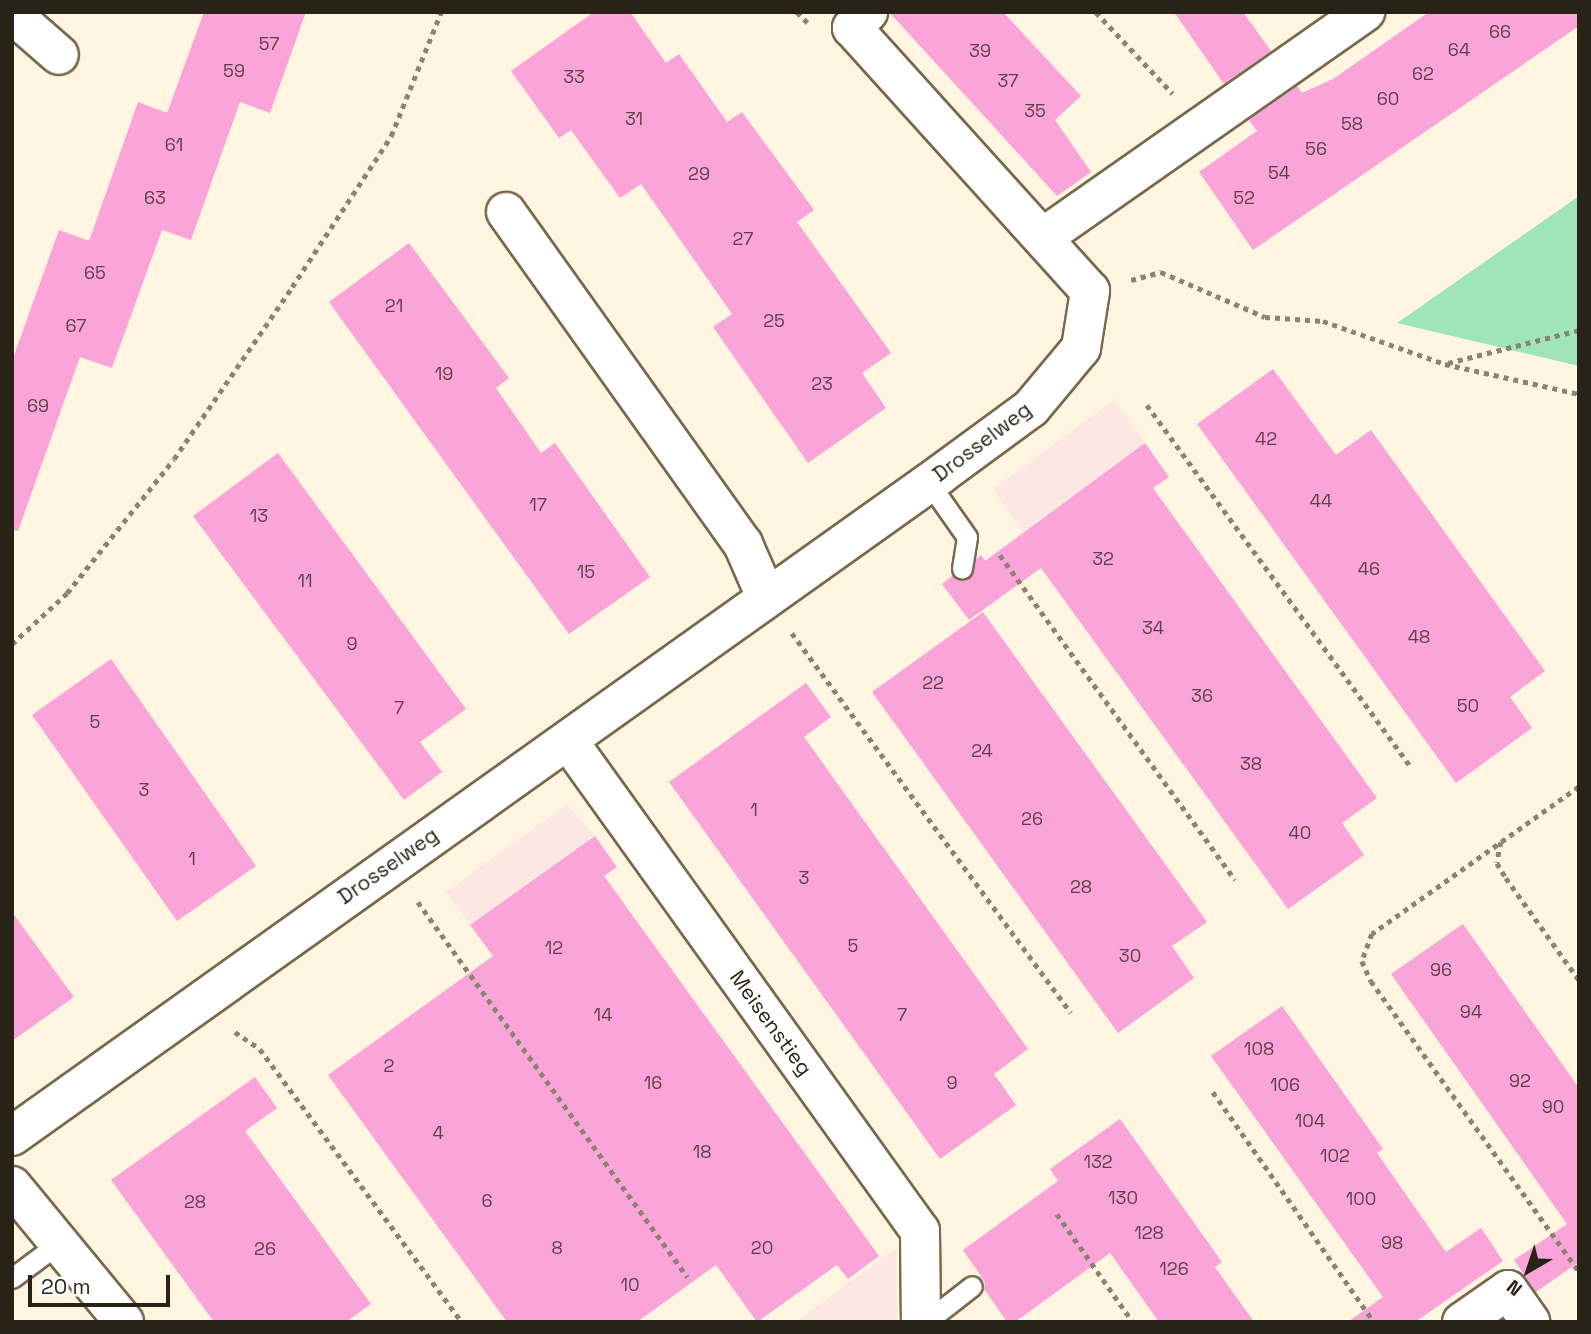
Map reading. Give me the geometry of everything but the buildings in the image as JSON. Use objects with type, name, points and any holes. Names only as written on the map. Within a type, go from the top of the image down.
[{"type":"street","points":[[868,12],[852,28],[1045,236],[1090,291]]},
{"type":"street","points":[[1045,236],[1365,12]]},
{"type":"street","points":[[12,14],[60,55]]},
{"type":"street","points":[[506,212],[743,544],[766,597]]},
{"type":"street","name":"Drosselweg","points":[[12,1136],[192,1003],[569,742],[1031,408],[1081,348],[1090,291]]},
{"type":"street","name":"Meisenstieg","points":[[569,742],[920,1231],[924,1322]]},
{"type":"street","points":[[12,1186],[124,1322]]},
{"type":"street","points":[[1462,1322],[1508,1290],[1530,1322]]},
{"type":"lane","points":[[929,483],[967,537],[962,569]]},
{"type":"lane","points":[[12,1278],[59,1243]]},
{"type":"lane","points":[[924,1322],[972,1286]]},
{"type":"path","points":[[12,644],[67,593],[174,459],[292,287],[391,136],[441,12]]},
{"type":"path","points":[[1096,12],[1202,126]]},
{"type":"path","points":[[1090,291],[1161,272],[1265,317],[1323,321],[1445,364],[1579,394]]},
{"type":"path","points":[[1445,364],[1579,330]]},
{"type":"path","points":[[1147,405],[1411,766]]},
{"type":"path","points":[[990,542],[1235,880]]},
{"type":"path","points":[[766,597],[1071,1013]]},
{"type":"path","points":[[1579,787],[1372,934],[1362,961],[1371,981],[1579,1272]]},
{"type":"path","points":[[1501,842],[1502,871],[1579,980]]},
{"type":"path","points":[[391,864],[687,1277]]},
{"type":"path","points":[[192,1003],[260,1049],[462,1322]]},
{"type":"path","points":[[1213,1092],[1374,1322]]},
{"type":"path","points":[[1056,1214],[1133,1322]]},
{"type":"shaded area","points":[[1115,399],[1145,443],[1023,532],[993,489]]},
{"type":"shaded area","points":[[567,804],[595,836],[470,925],[446,892]]},
{"type":"shaded area","points":[[896,1248],[897,1322],[796,1322]]},
{"type":"green space","points":[[1579,196],[1579,366],[1397,323]]}]
